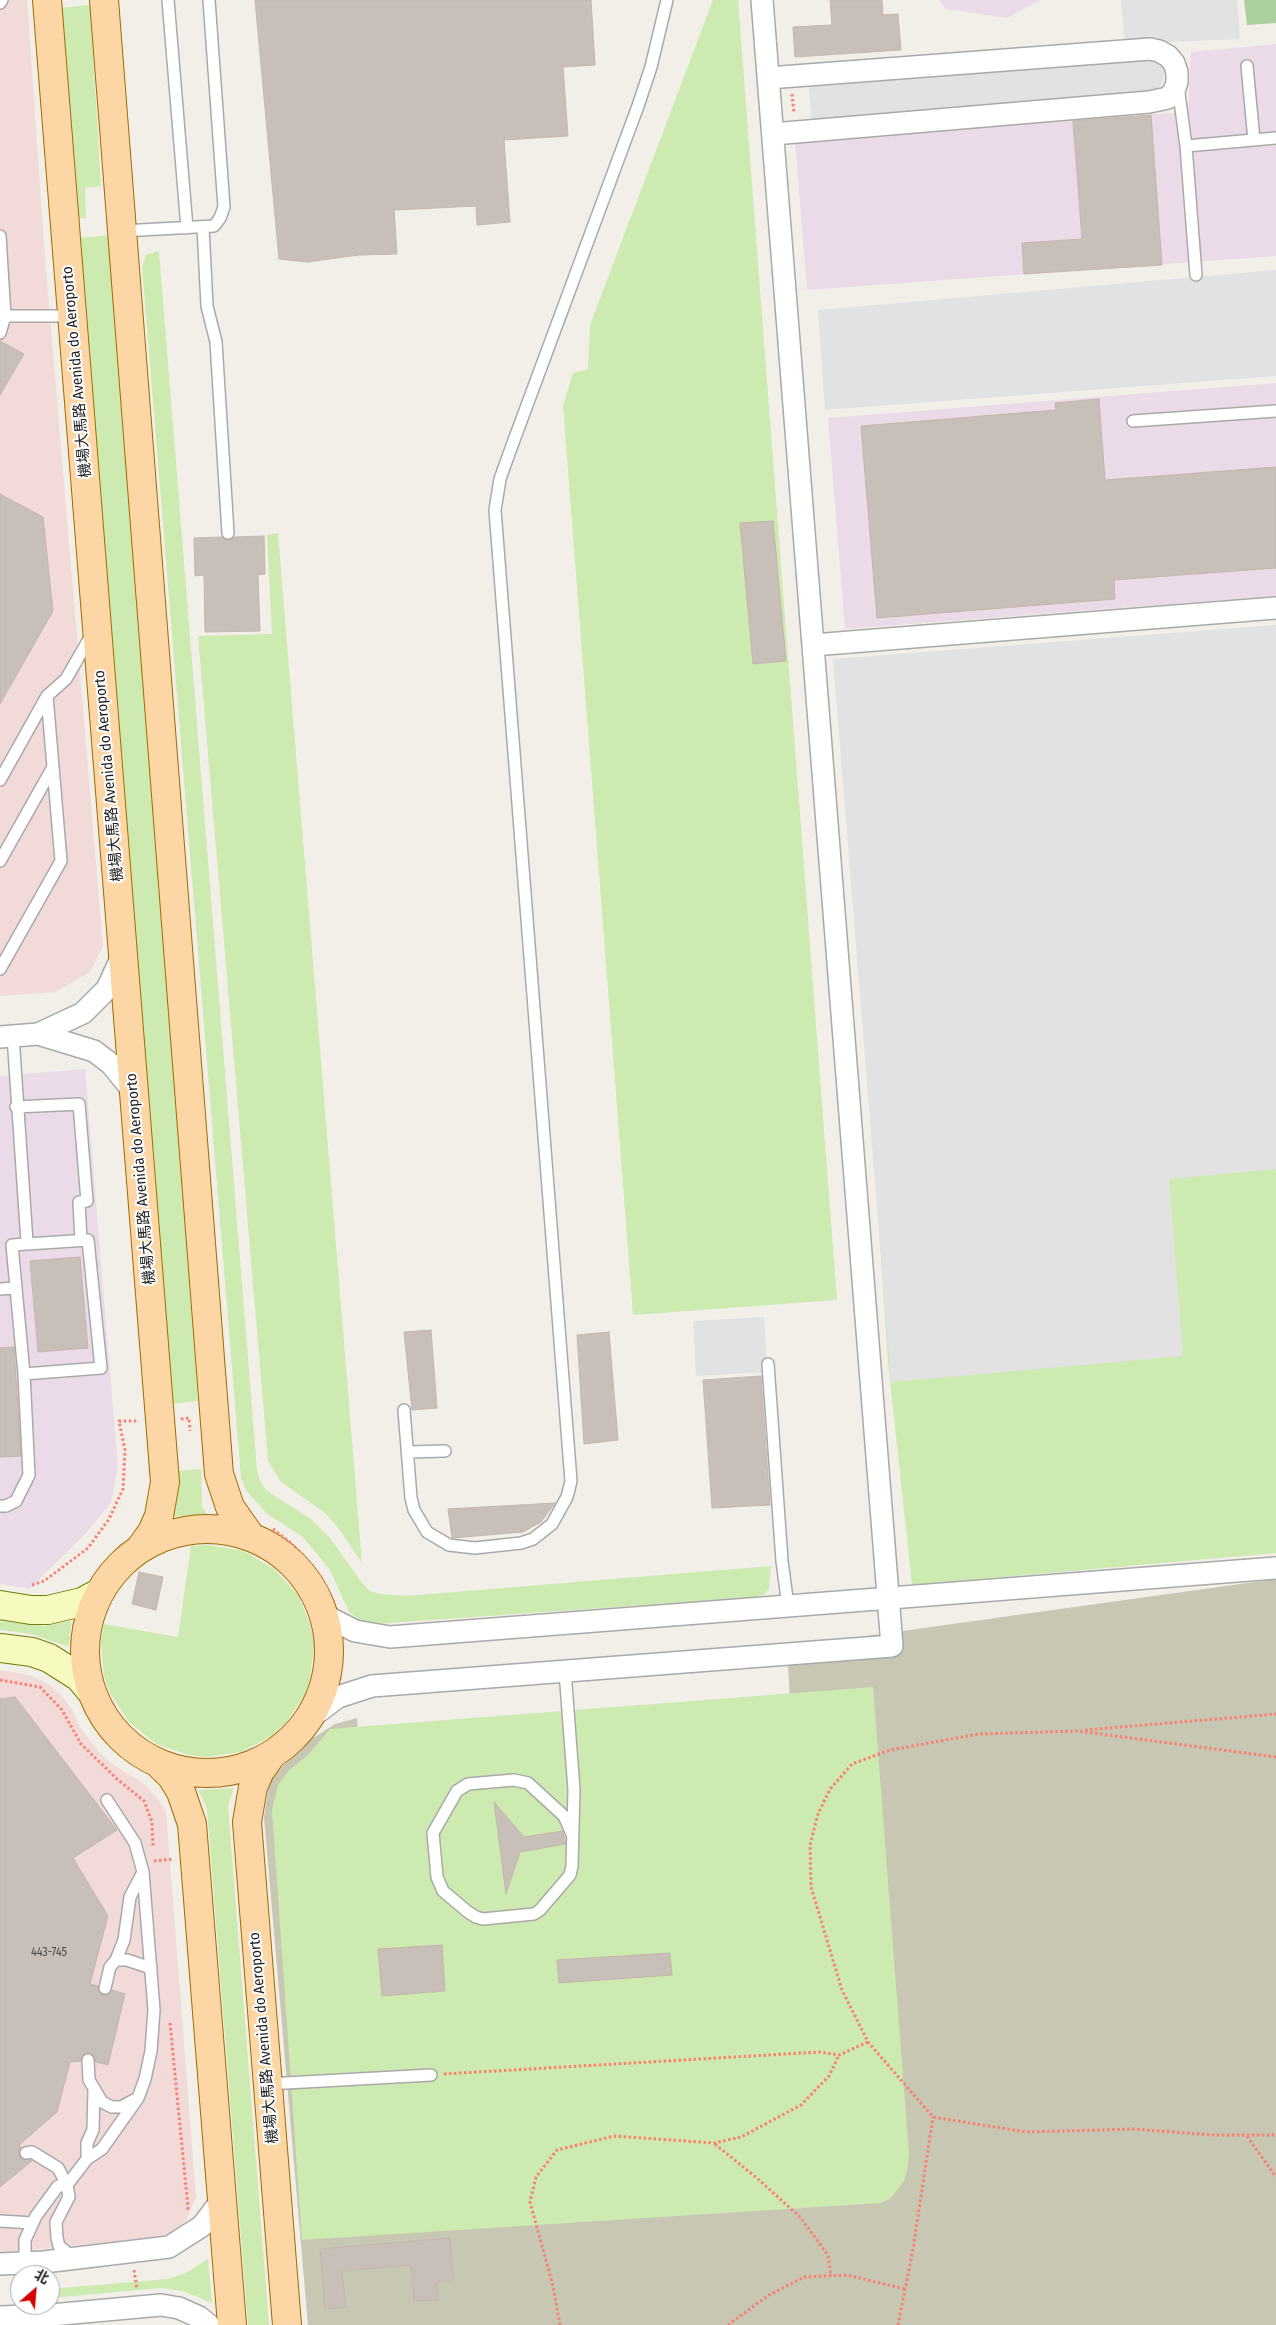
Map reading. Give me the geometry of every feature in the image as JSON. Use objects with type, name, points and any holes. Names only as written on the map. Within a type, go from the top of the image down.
[{"type":"main road","name":"機場大馬路 Avenida do Aeroporto","points":[[47,0],[165,1482],[164,1499],[152,1532],[142,1546]]},
{"type":"main road","points":[[104,0],[219,1474],[230,1507],[260,1532],[275,1550],[296,1568],[330,1610],[329,1668],[322,1694],[310,1718],[292,1740],[270,1757],[244,1768],[216,1774],[187,1773],[160,1765],[129,1747],[106,1721],[90,1690],[83,1658],[86,1625],[97,1594],[116,1567],[142,1546],[177,1532],[214,1529],[260,1532]]},
{"type":"main road","name":"機場大馬路 Avenida do Aeroporto","points":[[270,1757],[260,1771],[253,1787],[246,1822],[287,2325]]},
{"type":"main road","points":[[160,1765],[172,1777],[181,1792],[192,1824],[232,2325]]},
{"type":"street","points":[[310,1718],[338,1697],[372,1686],[892,1646],[762,0]]},
{"type":"street","points":[[768,78],[1150,49],[1159,50],[1168,56],[1174,63],[1177,72],[1177,82],[1174,91],[1168,98],[1149,102],[773,134]]},
{"type":"street","points":[[813,645],[1276,608]]},
{"type":"street","points":[[38,1034],[83,1013],[107,989],[123,953]]},
{"type":"street","points":[[6,1036],[38,1034],[94,1051],[111,1064],[134,1092]]},
{"type":"street","points":[[330,1610],[355,1631],[390,1637],[1276,1568]]},
{"type":"street","points":[[0,1605],[31,1610],[48,1610],[82,1602],[97,1594]]},
{"type":"street","points":[[0,1648],[32,1652],[49,1658],[78,1677],[90,1690]]},
{"type":"street","points":[[0,2264],[169,2247],[202,2226],[221,2201]]},
{"type":"street","points":[[0,2317],[51,2315],[161,2305],[179,2308],[199,2317],[208,2325]]},
{"type":"lane","points":[[168,0],[187,228]]},
{"type":"lane","points":[[122,231],[202,228],[214,226],[220,218],[224,207],[209,0]]},
{"type":"lane","points":[[404,1410],[414,1510],[427,1532],[449,1545],[474,1548],[521,1543],[533,1539],[552,1524],[567,1496],[570,1473],[495,510],[500,479],[638,106],[651,67],[667,0]]},
{"type":"lane","points":[[1248,66],[1254,140]]},
{"type":"lane","points":[[1177,82],[1186,146],[1196,275]]},
{"type":"lane","points":[[1186,146],[1276,138]]},
{"type":"lane","points":[[202,228],[207,306],[216,342],[228,534]]},
{"type":"lane","points":[[0,236],[5,316],[0,333]]},
{"type":"lane","points":[[5,316],[72,316]]},
{"type":"lane","points":[[1133,421],[1276,411]]},
{"type":"lane","points":[[0,780],[47,696],[66,679],[97,625]]},
{"type":"lane","points":[[0,969],[61,861],[47,696]]},
{"type":"lane","points":[[0,861],[53,767]]},
{"type":"lane","points":[[6,1036],[16,1107],[28,1242]]},
{"type":"lane","points":[[16,1107],[79,1104],[86,1201],[79,1202],[81,1240]]},
{"type":"lane","points":[[0,1506],[6,1506],[16,1501],[29,1476],[24,1374],[12,1245],[28,1242],[88,1240],[101,1368],[24,1374]]},
{"type":"lane","points":[[0,1289],[15,1288]]},
{"type":"lane","points":[[768,1364],[782,1561],[788,1606]]},
{"type":"lane","points":[[407,1452],[445,1451]]},
{"type":"lane","points":[[565,1671],[574,1790],[572,1834],[570,1874],[540,1910],[534,1914],[503,1918],[476,1918],[443,1891],[436,1877],[433,1833],[458,1791],[468,1784],[514,1780],[528,1783],[564,1816],[572,1834]]},
{"type":"lane","points":[[25,2262],[25,2240],[33,2223],[58,2186],[67,2185],[87,2159],[102,2149],[138,2098],[145,2079],[153,2032],[143,1872],[135,1843],[107,1800]]},
{"type":"lane","points":[[105,1988],[110,1966],[116,1960],[124,1940],[130,1897],[143,1872]]},
{"type":"lane","points":[[116,1960],[127,1960],[150,1968]]},
{"type":"lane","points":[[88,2060],[89,2080],[102,2102],[112,2108],[121,2107],[138,2098]]},
{"type":"lane","points":[[268,2084],[431,2074]]},
{"type":"lane","points":[[87,2159],[87,2143],[93,2130],[94,2088]]},
{"type":"lane","points":[[26,2153],[32,2152],[58,2168],[67,2185],[69,2197],[56,2222],[57,2238],[59,2246],[74,2258]]},
{"type":"lane","points":[[0,2221],[33,2223]]},
{"type":"path","points":[[791,76],[795,132]]},
{"type":"path","points":[[26,1588],[44,1581],[88,1548],[109,1519],[123,1489],[125,1450],[119,1421],[189,1418],[191,1435]]},
{"type":"path","points":[[260,1532],[292,1544],[317,1572],[330,1610]]},
{"type":"path","points":[[1276,1714],[1077,1730],[979,1734],[890,1750],[852,1764],[830,1788],[818,1814],[810,1844],[811,1887],[842,1990],[868,2042],[932,2117],[1026,2132],[1134,2128],[1212,2135],[1276,2135]]},
{"type":"path","points":[[1077,1730],[1276,1758]]},
{"type":"path","points":[[431,2074],[820,2052],[839,2056],[868,2042]]},
{"type":"path","points":[[560,2325],[554,2286],[530,2202],[536,2178],[557,2150],[614,2136],[714,2144],[741,2137],[801,2105],[829,2076],[839,2056]]},
{"type":"path","points":[[898,2325],[932,2117]]},
{"type":"path","points":[[1246,2135],[1276,2176]]},
{"type":"path","points":[[714,2144],[758,2179],[800,2217],[828,2255],[831,2276]]},
{"type":"path","points":[[728,2325],[769,2295],[804,2277],[847,2274],[905,2289]]},
{"type":"shaded area","points":[[0,0],[27,0],[45,258],[103,946],[90,972],[55,992],[0,996]]},
{"type":"shaded area","points":[[938,0],[1041,0],[1007,18],[946,9]]},
{"type":"shaded area","points":[[1121,0],[1237,0],[1240,39],[1125,44]]},
{"type":"shaded area","points":[[1276,44],[1276,256],[807,290],[795,141],[1188,112],[1191,52]]},
{"type":"shaded area","points":[[1152,58],[1161,64],[1165,75],[1160,87],[1149,93],[812,120],[808,82]]},
{"type":"shaded area","points":[[1276,270],[1276,376],[825,410],[818,310]]},
{"type":"shaded area","points":[[1276,383],[1276,596],[845,629],[828,418]]},
{"type":"shaded area","points":[[1276,625],[1276,1169],[1169,1179],[1183,1356],[891,1382],[833,659]]},
{"type":"shaded area","points":[[85,1069],[118,1468],[111,1503],[86,1533],[29,1589],[0,1584],[0,1076]]},
{"type":"shaded area","points":[[764,1317],[767,1372],[696,1376],[693,1321]]},
{"type":"shaded area","points":[[1276,1579],[1276,2325],[308,2325],[264,1817],[270,1779],[307,1742],[335,1724],[357,1718],[373,2008],[805,1975],[787,1647]]},
{"type":"shaded area","points":[[0,1670],[29,1675],[45,1682],[59,1693],[72,1709],[80,1727],[98,1751],[112,1764],[143,1783],[156,1796],[166,1811],[196,2197],[186,2221],[174,2232],[162,2238],[0,2253]]},
{"type":"green space","points":[[713,0],[738,0],[837,1300],[633,1315],[563,406],[573,373],[588,369],[590,325]]},
{"type":"green space","points":[[1244,0],[1276,0],[1276,23],[1247,25]]},
{"type":"green space","points":[[90,5],[101,186],[85,188],[86,218],[73,219],[59,8]]},
{"type":"green space","points":[[110,235],[198,1401],[170,1404],[79,238]]},
{"type":"green space","points":[[159,251],[257,1470],[260,1481],[266,1490],[311,1519],[330,1538],[362,1583],[370,1591],[381,1594],[406,1596],[771,1566],[769,1588],[765,1594],[756,1597],[375,1624],[363,1622],[349,1612],[330,1570],[303,1537],[266,1513],[246,1490],[241,1478],[142,267],[146,255]]},
{"type":"green space","points":[[278,533],[362,1563],[339,1529],[325,1513],[280,1481],[268,1461],[198,636],[272,634],[267,535]]},
{"type":"green space","points":[[1276,1149],[1276,1553],[912,1585],[888,1362],[876,1183]]},
{"type":"green space","points":[[201,1469],[202,1506],[208,1516],[167,1517],[172,1471]]},
{"type":"green space","points":[[209,1545],[244,1551],[274,1569],[298,1595],[311,1627],[314,1644],[310,1679],[304,1696],[285,1724],[272,1736],[241,1752],[207,1757],[189,1755],[156,1744],[129,1722],[110,1693],[104,1676],[101,1641],[104,1624],[178,1637],[191,1546]]},
{"type":"green space","points":[[0,1621],[45,1626],[71,1621],[69,1647],[31,1634],[0,1630]]},
{"type":"green space","points":[[873,1687],[909,2154],[904,2181],[890,2199],[880,2203],[302,2240],[272,1810],[278,1785],[289,1770],[307,1756],[330,1729]]},
{"type":"green space","points":[[234,1788],[228,1806],[269,2325],[248,2325],[207,1808],[198,1790]]},
{"type":"green space","points":[[208,2259],[212,2303],[183,2291],[161,2288],[60,2297],[60,2288],[167,2279],[186,2273]]},
{"type":"building","points":[[255,0],[591,0],[595,65],[563,67],[568,136],[504,140],[510,222],[477,225],[476,206],[394,210],[397,254],[359,255],[307,262],[279,259]]},
{"type":"building","points":[[830,0],[882,0],[883,15],[898,14],[901,50],[795,57],[793,27],[832,25]]},
{"type":"building","points":[[1151,115],[1162,265],[1024,274],[1022,243],[1082,239],[1073,121]]},
{"type":"building","points":[[0,341],[24,354],[0,395]]},
{"type":"building","points":[[1099,399],[1105,480],[1276,467],[1276,568],[1114,580],[1115,599],[877,618],[861,426],[1056,410],[1055,403]]},
{"type":"building","points":[[0,494],[43,517],[53,611],[0,704]]},
{"type":"building","points":[[773,521],[786,661],[753,664],[740,523]]},
{"type":"building","points":[[264,536],[265,574],[258,575],[260,631],[205,632],[204,575],[195,576],[194,538],[222,537],[228,540],[234,537]]},
{"type":"building","points":[[80,1257],[88,1348],[38,1352],[30,1261]]},
{"type":"building","points":[[431,1330],[437,1408],[412,1410],[404,1332]]},
{"type":"building","points":[[609,1332],[618,1440],[584,1444],[577,1335]]},
{"type":"building","points":[[14,1347],[21,1456],[0,1457],[0,1348]]},
{"type":"building","points":[[761,1376],[770,1505],[712,1508],[703,1380]]},
{"type":"building","points":[[555,1503],[541,1522],[523,1532],[452,1538],[448,1509]]},
{"type":"building","points":[[139,1572],[163,1577],[156,1610],[132,1604]]},
{"type":"building","points":[[15,1697],[117,1830],[73,1858],[108,1916],[90,1984],[98,1986],[98,1991],[103,1995],[108,1995],[112,1990],[125,1994],[108,2065],[96,2062],[94,2056],[88,2053],[84,2054],[81,2061],[70,2062],[57,2112],[19,2145],[21,2147],[19,2151],[20,2157],[32,2161],[0,2187],[0,1699]]},
{"type":"building","points":[[494,1802],[524,1837],[563,1831],[565,1841],[565,1844],[520,1852],[506,1894]]},
{"type":"building","points":[[442,1945],[445,1991],[382,1996],[378,1949]]},
{"type":"building","points":[[670,1953],[672,1975],[559,1983],[557,1960]]},
{"type":"building","points":[[450,2238],[454,2280],[437,2282],[438,2300],[414,2301],[411,2265],[342,2271],[346,2307],[325,2309],[320,2249]]}]
